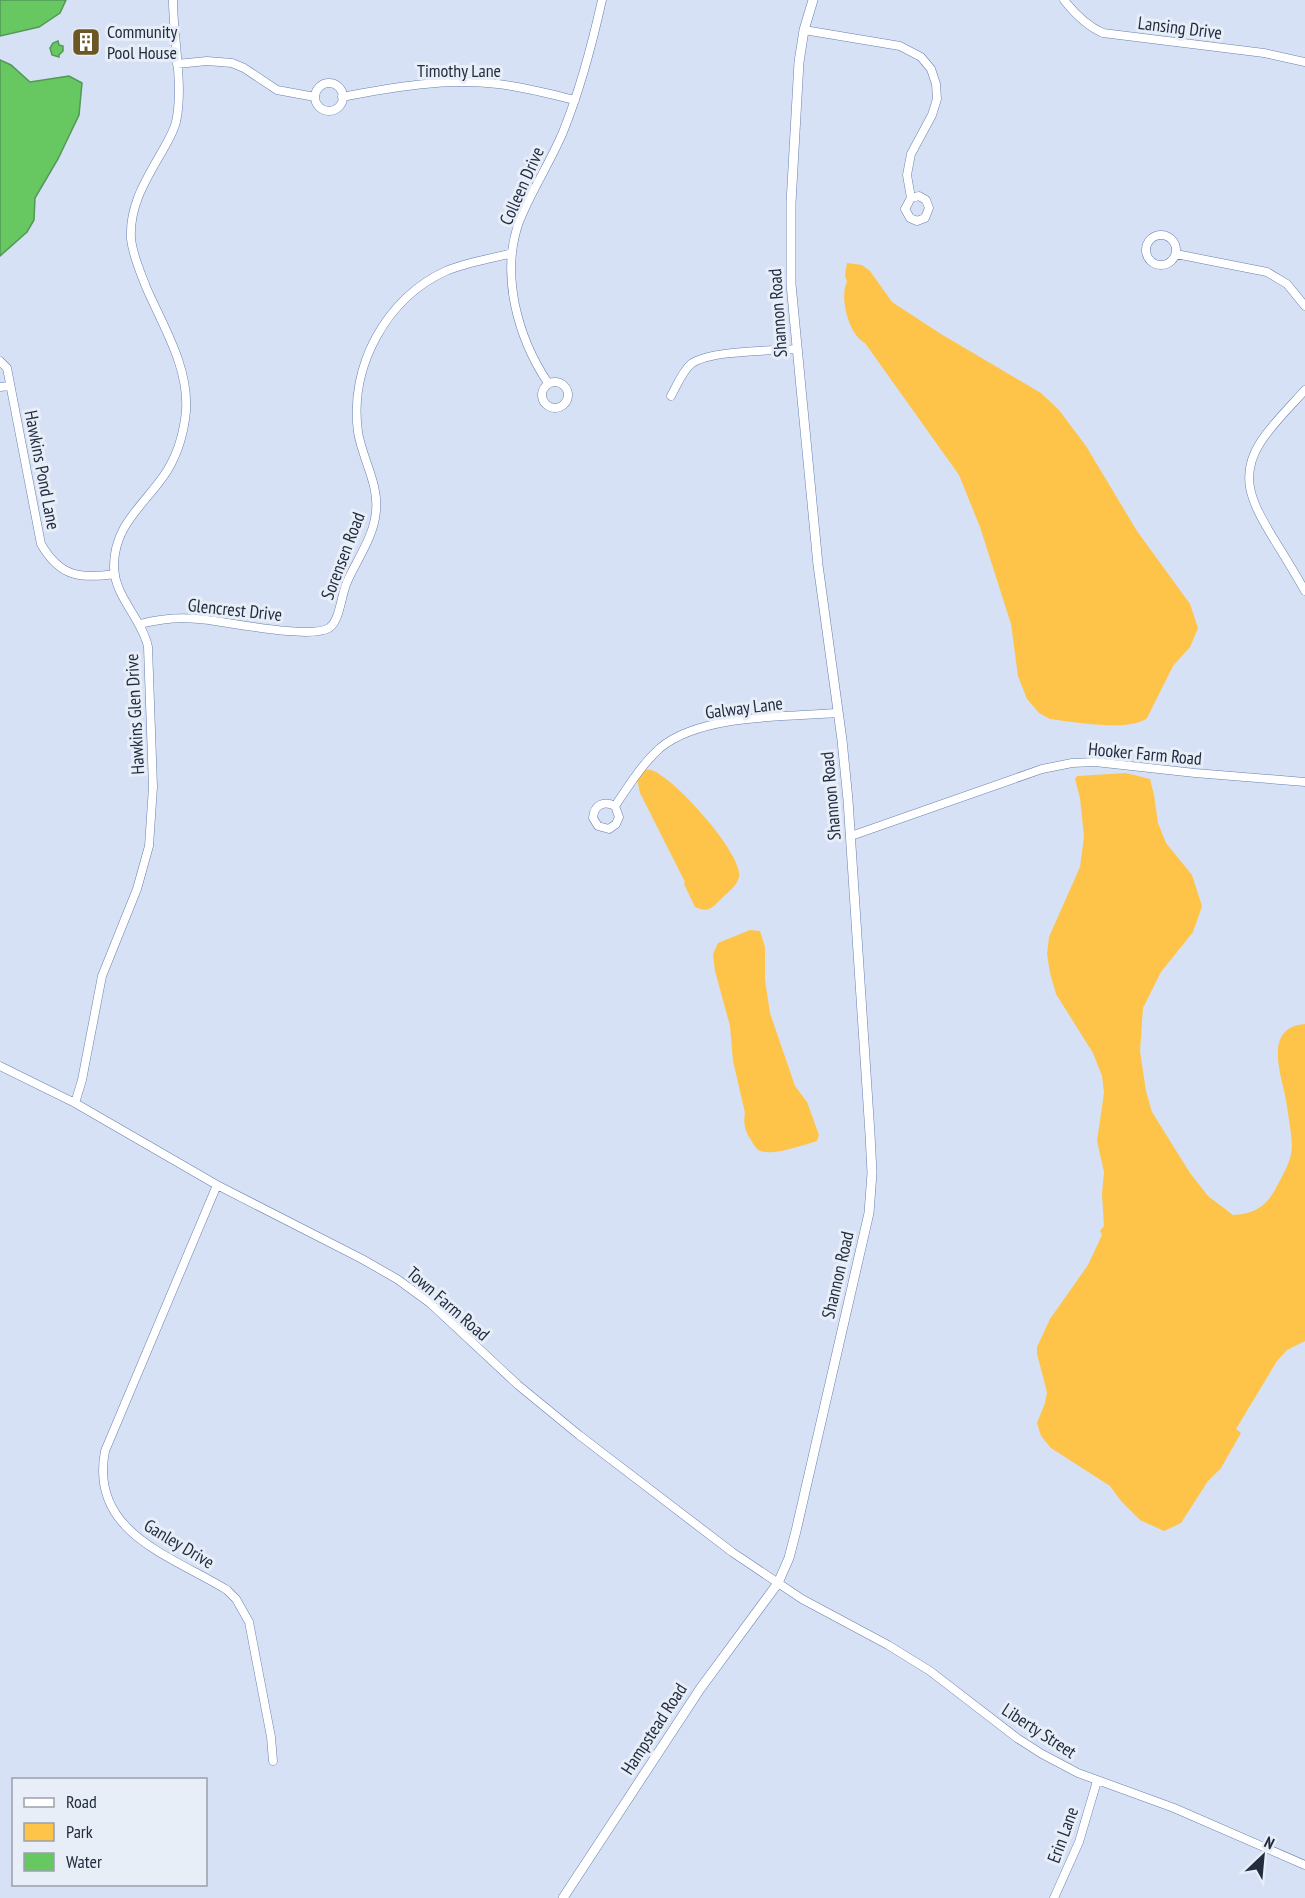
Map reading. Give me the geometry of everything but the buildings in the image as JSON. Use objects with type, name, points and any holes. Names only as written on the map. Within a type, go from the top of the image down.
[{"type":"street","points":[[115,574],[116,553],[122,531],[170,466],[185,422],[186,392],[182,371],[135,261],[131,234],[138,195],[175,125],[178,107],[173,0]]},
{"type":"street","name":"Colleen Drive","points":[[548,383],[527,348],[520,328],[513,292],[512,253],[522,215],[562,134],[575,100],[602,0]]},
{"type":"street","name":"Shannon Road","points":[[778,1583],[789,1558],[796,1531],[865,1232],[871,1193],[870,1134],[851,836],[842,740],[817,554],[791,284],[791,203],[799,62],[804,30],[813,0]]},
{"type":"street","name":"Lansing Drive","points":[[1064,0],[1082,20],[1103,33],[1264,53],[1305,62]]},
{"type":"street","points":[[804,30],[900,46],[921,57],[931,69],[936,84],[937,99],[932,115],[911,154],[907,175],[911,198]]},
{"type":"street","name":"Timothy Lane","points":[[177,64],[207,61],[232,63],[244,68],[277,90],[315,97],[319,107],[327,111],[338,107],[342,98],[416,85],[473,82],[512,86],[575,100]]},
{"type":"street","points":[[315,97],[319,87],[330,83],[340,89],[342,98]]},
{"type":"street","name":"Sorensen Road","points":[[327,629],[337,617],[342,595],[369,539],[376,512],[375,493],[362,451],[357,415],[360,379],[370,350],[386,321],[420,286],[447,271],[512,253]]},
{"type":"street","points":[[1176,254],[1267,272],[1287,284],[1305,306]]},
{"type":"street","points":[[671,396],[681,376],[698,360],[720,355],[797,349]]},
{"type":"street","name":"Hawkins Pond Lane","points":[[0,361],[7,368],[41,544],[54,563],[74,575],[93,577],[115,574]]},
{"type":"street","points":[[0,387],[10,386]]},
{"type":"street","points":[[1305,390],[1260,443],[1251,461],[1249,481],[1258,513],[1305,591]]},
{"type":"street","name":"Hawkins Glen Drive","points":[[75,1103],[82,1080],[105,967],[137,889],[146,860],[151,832],[153,787],[146,640],[115,574]]},
{"type":"street","name":"Glencrest Drive","points":[[140,624],[171,619],[197,619],[296,632],[317,632],[327,629]]},
{"type":"street","name":"Galway Lane","points":[[615,806],[660,748],[688,732],[735,721],[837,713]]},
{"type":"street","name":"Hooker Farm Road","points":[[851,836],[1042,770],[1072,763],[1124,764],[1195,773],[1305,782]]},
{"type":"street","name":"Town Farm Road","points":[[0,1066],[75,1103],[217,1185],[397,1279],[430,1303],[503,1371],[579,1435],[732,1552],[778,1583]]},
{"type":"street","name":"Ganley Drive","points":[[217,1185],[105,1451],[104,1480],[108,1499],[117,1517],[130,1532],[153,1549],[227,1590],[237,1599],[253,1636],[271,1737],[273,1761]]},
{"type":"street","name":"Liberty Street","points":[[778,1583],[802,1599],[888,1645],[930,1671],[1017,1738],[1042,1754],[1078,1773],[1174,1808],[1305,1865]]},
{"type":"street","name":"Hampstead Road","points":[[563,1898],[700,1689],[778,1583]]},
{"type":"street","name":"Erin Lane","points":[[1054,1898],[1079,1842],[1097,1781]]},
{"type":"green space","points":[[847,263],[862,265],[870,271],[892,302],[1041,393],[1059,410],[1086,446],[1137,531],[1190,604],[1198,628],[1190,647],[1173,666],[1147,718],[1139,722],[1114,725],[1050,719],[1039,713],[1027,699],[1018,676],[1011,624],[980,527],[959,475],[865,343],[854,332],[847,315],[844,297]]},
{"type":"green space","points":[[642,770],[651,770],[661,775],[690,801],[719,835],[738,866],[739,877],[732,889],[710,908],[704,910],[695,907],[685,882],[640,793],[637,779]]},
{"type":"green space","points":[[1126,773],[1150,779],[1158,823],[1166,843],[1192,875],[1202,906],[1193,932],[1161,972],[1143,1008],[1140,1051],[1146,1091],[1152,1112],[1190,1173],[1208,1196],[1233,1215],[1247,1213],[1264,1205],[1272,1195],[1289,1162],[1292,1139],[1279,1065],[1279,1043],[1284,1033],[1292,1027],[1305,1024],[1305,1341],[1287,1350],[1277,1361],[1236,1429],[1241,1433],[1221,1468],[1208,1481],[1181,1523],[1164,1531],[1140,1520],[1110,1486],[1051,1448],[1041,1436],[1037,1423],[1047,1392],[1037,1347],[1050,1319],[1088,1265],[1102,1235],[1100,1231],[1104,1226],[1102,1194],[1104,1172],[1097,1141],[1104,1093],[1102,1076],[1093,1053],[1056,994],[1047,954],[1049,937],[1080,867],[1084,837],[1080,798],[1075,779],[1077,776]]},
{"type":"green space","points":[[750,930],[760,931],[765,947],[765,980],[770,1013],[795,1086],[807,1102],[819,1135],[817,1141],[773,1152],[760,1151],[746,1131],[745,1113],[733,1061],[730,1026],[715,971],[713,954],[718,943]]},
{"type":"water","points":[[0,0],[66,0],[60,13],[39,27],[0,36]]},
{"type":"water","points":[[58,41],[59,45],[63,46],[59,57],[52,55],[50,48]]},
{"type":"water","points":[[0,60],[11,65],[30,82],[69,76],[82,83],[79,115],[58,159],[35,198],[34,220],[27,232],[0,256]]},
{"type":"place","name":"Community Pool House","points":[[86,42]]}]
